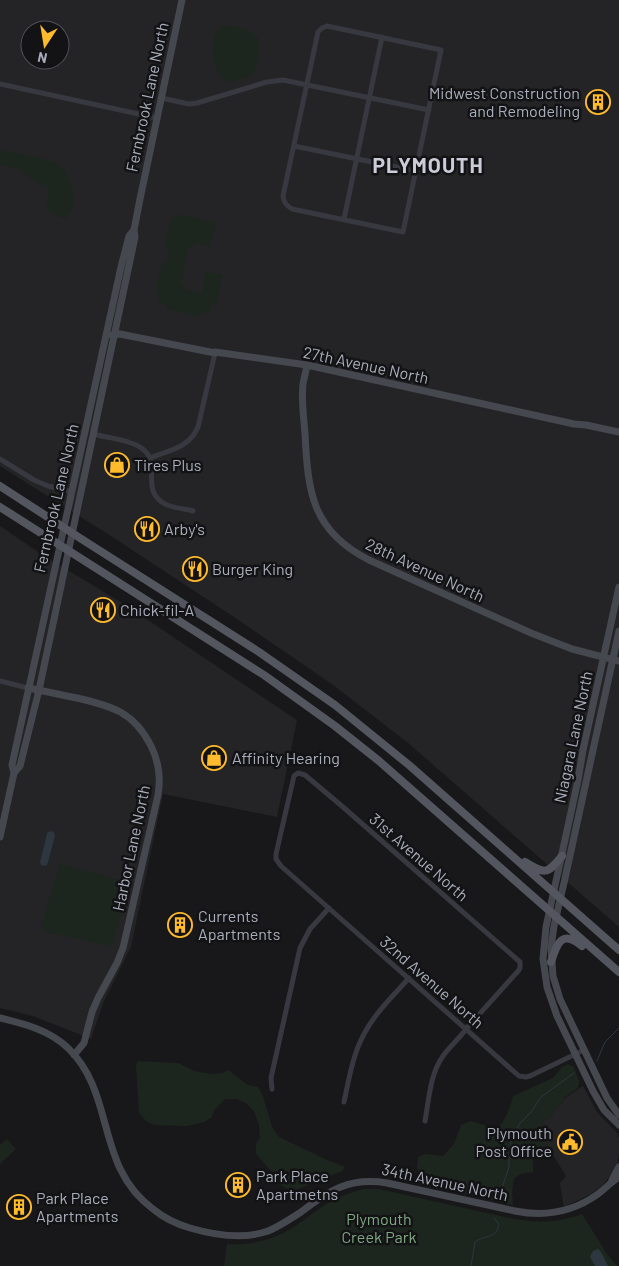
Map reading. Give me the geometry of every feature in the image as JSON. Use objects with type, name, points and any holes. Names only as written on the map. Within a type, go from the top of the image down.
[{"type":"main road","points":[[0,486],[259,652],[335,705],[409,765],[619,950]]},
{"type":"main road","points":[[0,507],[257,671],[335,726],[379,761],[617,970]]},
{"type":"main road","points":[[505,850],[540,871],[552,868],[562,856]]},
{"type":"main road","points":[[551,962],[558,943],[565,938],[571,938],[597,958],[617,970]]},
{"type":"street","name":"Fernbrook Lane North","points":[[14,773],[20,766],[39,690],[73,534],[182,0]]},
{"type":"street","points":[[327,26],[382,38],[442,50],[403,232],[292,209],[285,203],[283,196],[318,32],[327,26]]},
{"type":"street","points":[[344,220],[382,38]]},
{"type":"street","points":[[161,98],[197,103],[267,82],[283,80],[429,110]]},
{"type":"street","points":[[0,84],[157,118]]},
{"type":"street","points":[[294,146],[416,171]]},
{"type":"street","name":"Fernbrook Lane North","points":[[0,837],[14,773],[12,764],[28,688],[129,236],[134,230]]},
{"type":"street","name":"27th Avenue North","points":[[106,336],[120,334],[215,353],[307,366],[619,432]]},
{"type":"street","points":[[150,458],[183,446],[196,433],[215,353]]},
{"type":"street","name":"28th Avenue North","points":[[307,366],[303,392],[309,485],[313,499],[326,524],[345,545],[356,553],[398,573],[531,633],[572,649],[616,660]]},
{"type":"street","points":[[93,434],[144,449],[150,458],[152,468],[151,482],[155,495],[166,504],[193,511]]},
{"type":"street","points":[[0,459],[34,480],[48,486],[72,492]]},
{"type":"street","name":"Niagara Lane North","points":[[557,895],[562,856],[619,587]]},
{"type":"street","name":"Niagara Lane North","points":[[557,895],[616,660],[619,630]]},
{"type":"street","name":"Harbor Lane North","points":[[0,681],[100,704],[128,717],[148,739],[155,753],[160,776],[158,795],[123,948],[117,964],[92,1012],[84,1043],[74,1054]]},
{"type":"street","name":"31st Avenue North","points":[[276,859],[294,776],[298,773],[305,776],[343,807],[518,960],[520,965],[518,970],[466,1029]]},
{"type":"street","name":"32nd Avenue North","points":[[276,859],[281,866],[519,1076],[530,1076],[584,1050]]},
{"type":"street","points":[[557,895],[544,944],[544,972],[551,1001],[574,1054],[601,1105],[619,1125]]},
{"type":"street","points":[[272,1089],[271,1078],[300,948],[310,930],[329,908]]},
{"type":"street","points":[[553,914],[551,940],[552,976],[560,999],[607,1098],[619,1115]]},
{"type":"street","points":[[344,1102],[353,1064],[364,1035],[371,1022],[409,978]]},
{"type":"street","name":"34th Avenue North","points":[[0,1018],[45,1032],[61,1042],[74,1054],[92,1083],[115,1158],[127,1182],[141,1200],[157,1212],[172,1222],[190,1228],[237,1236],[260,1233],[284,1223],[328,1192],[361,1182],[387,1183],[515,1211],[538,1214],[554,1212],[576,1206],[598,1194],[616,1178],[619,1167]]},
{"type":"street","points":[[425,1121],[432,1082],[438,1064],[466,1029]]},
{"type":"shaded area","points":[[0,0],[619,0],[619,927],[407,742],[333,685],[114,538],[0,466]]},
{"type":"shaded area","points":[[0,526],[44,556],[124,604],[297,720],[277,817],[163,794],[131,947],[104,1001],[91,1039],[33,1016],[0,1008]]},
{"type":"shaded area","points":[[52,831],[55,836],[48,862],[46,866],[41,865],[40,862],[47,834]]},
{"type":"shaded area","points":[[583,1086],[597,1112],[619,1137],[617,1166],[603,1185],[591,1194],[564,1207],[560,1183],[566,1176],[542,1137],[542,1128],[544,1120],[551,1117],[554,1110],[565,1098]]},
{"type":"shaded area","points":[[598,1249],[608,1266],[595,1266],[590,1257],[593,1251]]},
{"type":"green space","points":[[229,25],[241,28],[256,36],[259,41],[259,47],[253,75],[229,83],[221,77],[217,70],[213,57],[213,44],[217,31],[221,26]]},
{"type":"green space","points":[[0,150],[43,159],[63,169],[72,187],[73,198],[72,209],[65,219],[54,215],[47,207],[48,187],[39,184],[18,169],[0,164]]},
{"type":"green space","points":[[177,214],[216,223],[210,247],[197,243],[188,250],[181,282],[187,290],[201,293],[206,272],[223,275],[216,304],[211,306],[209,314],[201,312],[196,316],[169,309],[165,307],[165,304],[158,302],[159,295],[156,290],[162,263],[167,259],[169,252],[165,246],[171,219],[177,216]]},
{"type":"green space","points":[[60,864],[128,882],[112,947],[44,931],[41,925]]},
{"type":"green space","points":[[138,1061],[178,1063],[194,1071],[211,1074],[223,1073],[228,1070],[248,1085],[258,1087],[263,1096],[272,1127],[279,1137],[345,1167],[342,1171],[296,1190],[288,1189],[281,1185],[256,1154],[256,1144],[260,1137],[259,1125],[254,1111],[246,1103],[236,1099],[225,1099],[215,1109],[211,1118],[204,1122],[187,1126],[154,1125],[146,1121],[139,1113],[136,1065]]},
{"type":"green space","points":[[568,1064],[574,1067],[579,1081],[578,1088],[565,1097],[563,1102],[554,1110],[551,1117],[544,1120],[542,1134],[549,1145],[533,1152],[533,1172],[520,1174],[514,1179],[513,1205],[441,1188],[420,1178],[417,1168],[418,1157],[425,1154],[443,1156],[454,1144],[461,1125],[471,1121],[496,1129],[505,1118],[513,1096],[553,1078],[562,1067]]},
{"type":"green space","points":[[7,1139],[16,1149],[0,1164],[0,1145]]},
{"type":"green space","name":"Plymouth Creek Park","points":[[363,1189],[379,1189],[528,1221],[554,1221],[582,1214],[607,1254],[617,1266],[224,1266],[227,1244],[255,1242],[275,1237],[295,1227],[327,1204],[344,1195]]},
{"type":"waterway","points":[[597,1061],[605,1042],[619,1028]]},
{"type":"waterway","points":[[499,1197],[509,1167],[512,1137],[520,1123],[531,1112],[541,1097],[574,1073]]},
{"type":"waterway","points":[[471,1266],[475,1242],[493,1235],[498,1229],[499,1224],[494,1218]]},
{"type":"place","name":"Midwest Construction and Remodeling","points":[[598,102]]},
{"type":"place","name":"Tires Plus","points":[[117,465]]},
{"type":"place","name":"Arby's","points":[[147,529]]},
{"type":"place","name":"Burger King","points":[[195,569]]},
{"type":"place","name":"Chick-fil-A","points":[[103,610]]},
{"type":"place","name":"Affinity Hearing","points":[[214,758]]},
{"type":"place","name":"Currents Apartments","points":[[180,925]]},
{"type":"place","name":"Plymouth Post Office","points":[[570,1142]]},
{"type":"place","name":"Park Place Apartmetns","points":[[238,1185]]},
{"type":"place","name":"Park Place Apartments","points":[[19,1207]]},
{"type":"district","name":"PLYMOUTH","points":[[428,166]]}]
